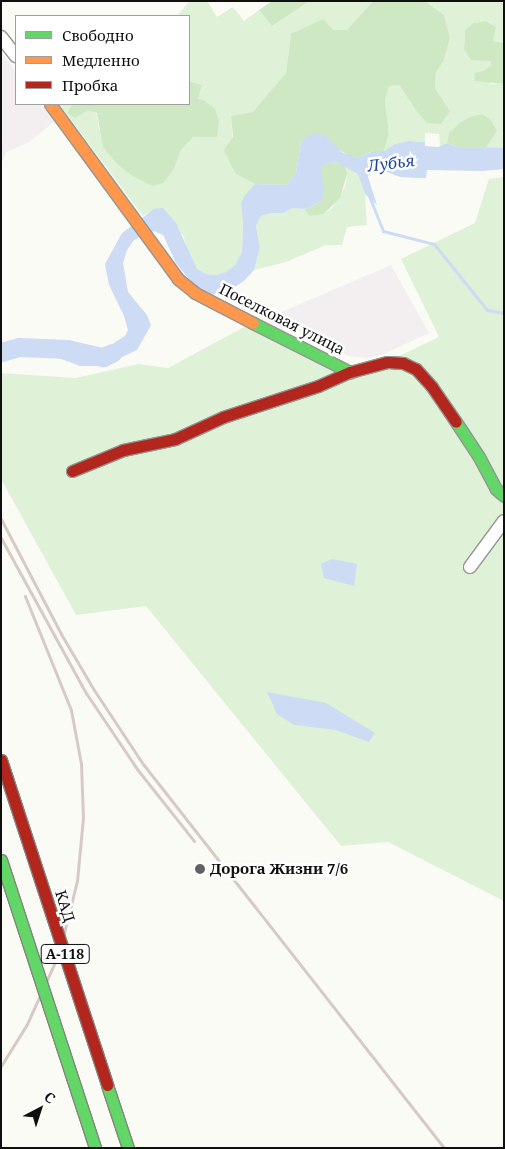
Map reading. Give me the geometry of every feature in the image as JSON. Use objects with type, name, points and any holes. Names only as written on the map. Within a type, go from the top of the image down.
[{"type":"main road","name":"Поселковая улица","points":[[51,105],[178,279],[195,293],[350,372],[388,362],[403,363],[416,369],[432,387],[479,458],[496,489],[504,496]]},
{"type":"main road","points":[[72,471],[122,450],[175,439],[252,406],[318,386],[350,372]]},
{"type":"main road","name":"КАД","points":[[1,760],[128,1148]]},
{"type":"main road","name":"А-118","points":[[1,860],[95,1148]]},
{"type":"street","points":[[1,37],[15,55]]},
{"type":"street","points":[[470,567],[504,521]]},
{"type":"shaded area","points":[[1,52],[15,71],[15,105],[42,105],[55,121],[28,143],[6,152],[1,164]]},
{"type":"shaded area","points":[[391,265],[429,333],[384,354],[367,358],[349,356],[272,316]]},
{"type":"green space","points":[[190,1],[207,1],[217,17],[233,7],[244,21],[259,10],[272,26],[310,1],[373,1],[347,30],[291,34],[286,73],[253,113],[231,116],[235,172],[255,184],[244,196],[241,203],[243,223],[242,252],[235,265],[226,272],[216,275],[205,274],[197,269],[191,259],[183,235],[147,213],[143,216],[60,105],[71,105],[67,113],[88,109],[97,114],[99,129],[174,169],[181,150],[193,136],[217,137],[198,99],[202,85],[190,81],[190,15],[178,15]]},
{"type":"green space","points":[[272,1],[310,1],[272,26],[259,10]]},
{"type":"green space","points":[[373,1],[425,1],[444,15],[450,38],[444,60],[436,72],[435,88],[450,111],[441,124],[427,123],[399,85],[389,86],[385,100],[389,134],[384,151],[373,151],[359,158],[349,156],[334,146],[326,136],[301,142],[296,173],[287,185],[255,184],[235,173],[224,150],[233,137],[231,116],[253,112],[286,73],[291,34],[323,19],[333,30],[347,30]]},
{"type":"green space","points":[[425,1],[504,1],[504,43],[492,41],[496,27],[486,21],[473,23],[465,30],[464,48],[471,60],[490,60],[491,65],[483,71],[491,84],[504,84],[504,148],[486,148],[497,131],[449,133],[447,143],[440,146],[439,134],[425,133],[425,142],[408,141],[395,144],[384,151],[389,134],[385,100],[389,86],[399,85],[415,109],[450,111],[435,88],[436,71],[444,60],[450,38],[444,15]]},
{"type":"green space","points":[[486,21],[496,27],[493,41],[504,43],[504,84],[475,81],[474,73],[483,71],[491,65],[490,61],[471,60],[464,49],[465,30],[473,23]]},
{"type":"green space","points":[[190,81],[202,85],[198,99],[203,100],[215,109],[219,122],[217,137],[193,137],[181,150],[174,169],[163,183],[153,186],[131,175],[117,164],[103,147],[97,113],[88,110],[75,118],[67,113],[71,105],[190,105]]},
{"type":"green space","points":[[482,114],[490,119],[497,131],[486,148],[457,147],[447,143],[449,133],[460,123],[470,117]]},
{"type":"green space","points":[[335,162],[345,166],[347,174],[340,198],[324,214],[309,216],[304,209],[321,202],[321,169],[323,164]]},
{"type":"green space","points":[[345,166],[358,174],[365,194],[367,225],[347,227],[342,245],[326,245],[286,262],[254,270],[260,248],[256,226],[261,216],[283,213],[293,208],[304,209],[309,216],[324,214],[333,207],[345,187],[347,174]]},
{"type":"green space","points":[[504,177],[504,901],[388,842],[341,846],[146,606],[76,615],[1,479],[1,373],[76,378],[138,364],[168,368],[246,326],[351,379],[439,337],[401,259],[475,223],[489,179]]},
{"type":"water","points":[[315,133],[326,136],[343,153],[359,158],[373,151],[384,151],[395,144],[408,141],[425,142],[425,146],[438,147],[447,143],[457,147],[504,148],[504,169],[483,171],[427,170],[426,178],[417,178],[400,177],[376,168],[370,170],[368,177],[377,205],[365,194],[358,174],[336,162],[324,164],[321,169],[324,192],[321,202],[304,209],[293,208],[283,213],[261,216],[256,226],[260,248],[254,270],[245,280],[228,292],[209,295],[198,290],[176,263],[163,235],[154,231],[134,240],[127,250],[123,263],[128,292],[147,315],[151,325],[137,350],[103,366],[80,366],[53,356],[24,353],[1,359],[1,343],[46,341],[84,354],[100,352],[125,336],[128,330],[124,316],[109,285],[105,264],[122,233],[154,209],[163,208],[176,223],[197,269],[206,274],[216,275],[226,272],[235,265],[242,252],[243,223],[241,203],[244,196],[255,184],[287,185],[296,173],[301,142],[307,136]]},
{"type":"water","points":[[332,559],[357,564],[354,586],[324,578],[321,564]]},
{"type":"water","points":[[267,692],[326,703],[375,733],[369,742],[336,730],[294,725],[277,714]]},
{"type":"waterway","points":[[369,196],[383,231],[434,244],[487,310],[504,313]]},
{"type":"waterway","name":"Лубья","points":[[1,352],[19,347],[67,349],[103,357],[112,353]]},
{"type":"railway","points":[[1,519],[61,634],[94,690],[143,764],[444,1148]]},
{"type":"railway","points":[[1,538],[86,693],[137,769],[194,841]]},
{"type":"railway","points":[[1,1066],[27,1024],[59,953],[77,881],[83,818],[81,764],[71,710],[25,596]]},
{"type":"traffic: fast","points":[[253,323],[350,372]]},
{"type":"traffic: fast","points":[[456,422],[479,457],[496,489],[504,496]]},
{"type":"traffic: fast","points":[[1,860],[95,1148]]},
{"type":"traffic: fast","points":[[107,1085],[128,1148]]},
{"type":"traffic: slow","points":[[51,105],[178,279],[195,293],[253,323]]},
{"type":"traffic: jam","points":[[72,471],[123,450],[175,439],[223,417],[318,386],[350,372],[388,362],[403,363],[416,369],[432,387],[456,422]]},
{"type":"traffic: jam","points":[[1,760],[107,1085]]},
{"type":"place","name":"Дорога Жизни 7/6","points":[[200,869]]}]
